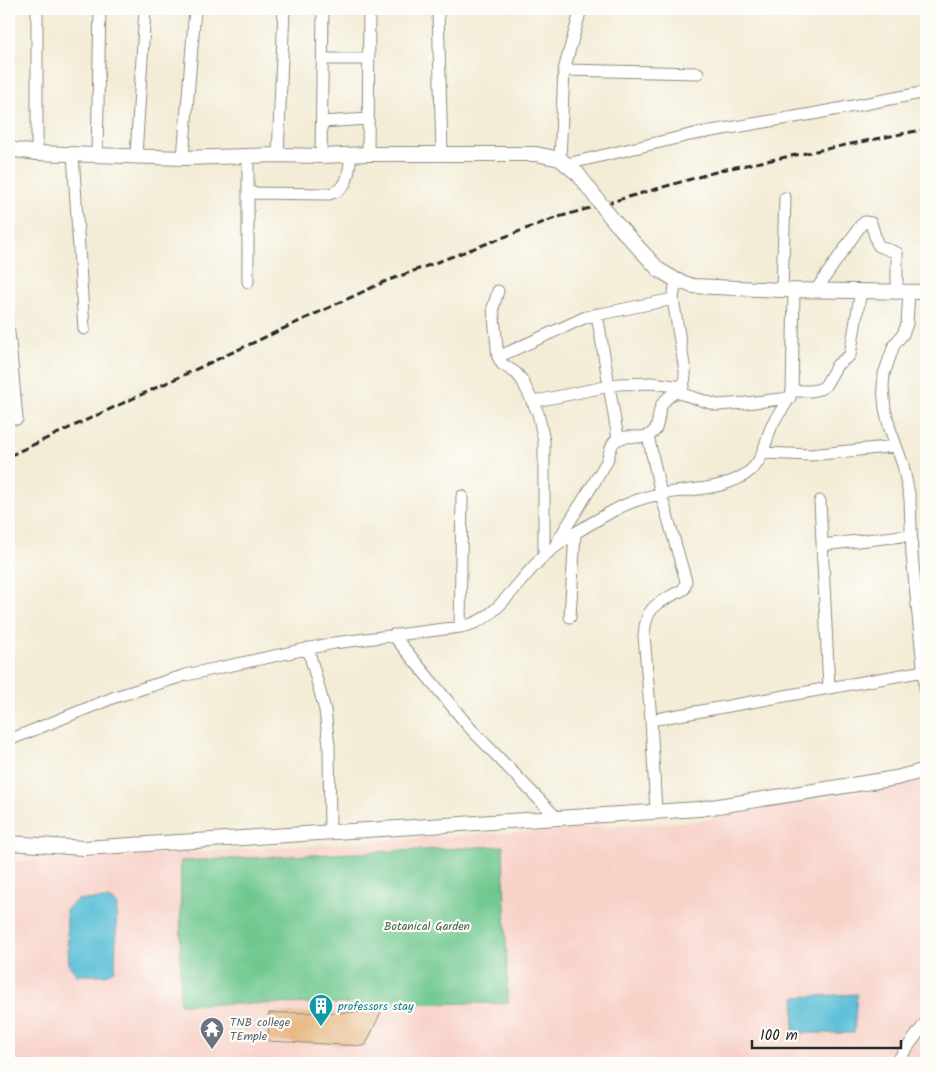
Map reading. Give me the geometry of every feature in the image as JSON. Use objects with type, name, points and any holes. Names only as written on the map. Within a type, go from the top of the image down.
[{"type":"main road","points":[[9,149],[37,152],[183,158],[278,155],[536,154],[563,162],[578,174],[614,220],[659,270],[676,280],[693,286],[788,290],[926,292]]},
{"type":"main road","points":[[9,843],[84,848],[656,812],[719,806],[896,778],[926,770]]},
{"type":"street","points":[[37,9],[37,152]]},
{"type":"street","points":[[97,154],[100,9]]},
{"type":"street","points":[[136,156],[146,9]]},
{"type":"street","points":[[183,158],[195,9]]},
{"type":"street","points":[[278,155],[284,9]]},
{"type":"street","points":[[321,156],[323,9]]},
{"type":"street","points":[[368,154],[369,9]]},
{"type":"street","points":[[438,9],[442,154]]},
{"type":"street","points":[[581,9],[564,70],[563,162],[694,134],[926,92]]},
{"type":"street","points":[[323,59],[368,59]]},
{"type":"street","points":[[564,70],[698,73]]},
{"type":"street","points":[[322,122],[368,119]]},
{"type":"street","points":[[73,153],[84,329]]},
{"type":"street","points":[[248,193],[329,194],[338,192],[344,186],[351,155]]},
{"type":"street","points":[[248,156],[248,282]]},
{"type":"street","points":[[548,552],[627,503],[661,494],[726,484],[751,471],[758,464],[774,422],[791,395],[786,198]]},
{"type":"street","points":[[816,290],[865,222],[871,223],[879,246],[897,254],[909,316],[903,334],[894,346],[884,374],[883,387],[885,409],[904,465],[908,484],[926,696]]},
{"type":"street","points":[[9,740],[142,688],[186,675],[334,643],[460,627],[475,623],[487,616],[548,552],[605,465],[612,443],[618,439],[648,436],[658,427],[662,404],[679,389],[685,379],[673,299],[676,280]]},
{"type":"street","points":[[498,291],[493,308],[498,357],[502,364],[516,373],[522,380],[538,413],[544,441],[548,552]]},
{"type":"street","points":[[532,402],[609,386],[652,383],[679,389],[716,404],[746,404],[820,390],[830,379],[837,365],[850,355],[861,291]]},
{"type":"street","points":[[498,357],[570,323],[597,314],[673,299]]},
{"type":"street","points":[[597,314],[618,439]]},
{"type":"street","points":[[9,332],[17,419]]},
{"type":"street","points":[[648,436],[661,494],[686,581],[684,589],[648,612],[645,622],[644,635],[656,812]]},
{"type":"street","points":[[763,453],[812,455],[896,446]]},
{"type":"street","points":[[460,627],[462,496]]},
{"type":"street","points":[[820,500],[830,688]]},
{"type":"street","points":[[570,617],[575,534]]},
{"type":"street","points":[[822,545],[911,535]]},
{"type":"street","points":[[393,635],[470,728],[557,818]]},
{"type":"street","points":[[308,648],[325,710],[329,745],[330,832]]},
{"type":"street","points":[[651,720],[924,671]]},
{"type":"street","points":[[896,1063],[926,1022]]},
{"type":"shaded area","points":[[926,780],[926,1063],[9,1063],[9,860],[87,859],[696,821]]},
{"type":"green space","name":"Botanical Garden","points":[[503,846],[508,1003],[180,1004],[181,861]]},
{"type":"water","points":[[108,899],[117,904],[115,970],[106,975],[77,975],[69,965],[66,910],[77,900]]},
{"type":"water","points":[[857,994],[854,1033],[793,1033],[795,997]]},
{"type":"building","name":"professors stay","points":[[381,1012],[365,1046],[268,1041],[269,1013]]},
{"type":"railway","points":[[9,456],[384,282],[555,218],[726,169],[926,129]]},
{"type":"place","name":"professors stay","points":[[321,1027]]},
{"type":"place","name":"TNB college TEmple","points":[[212,1050]]}]
